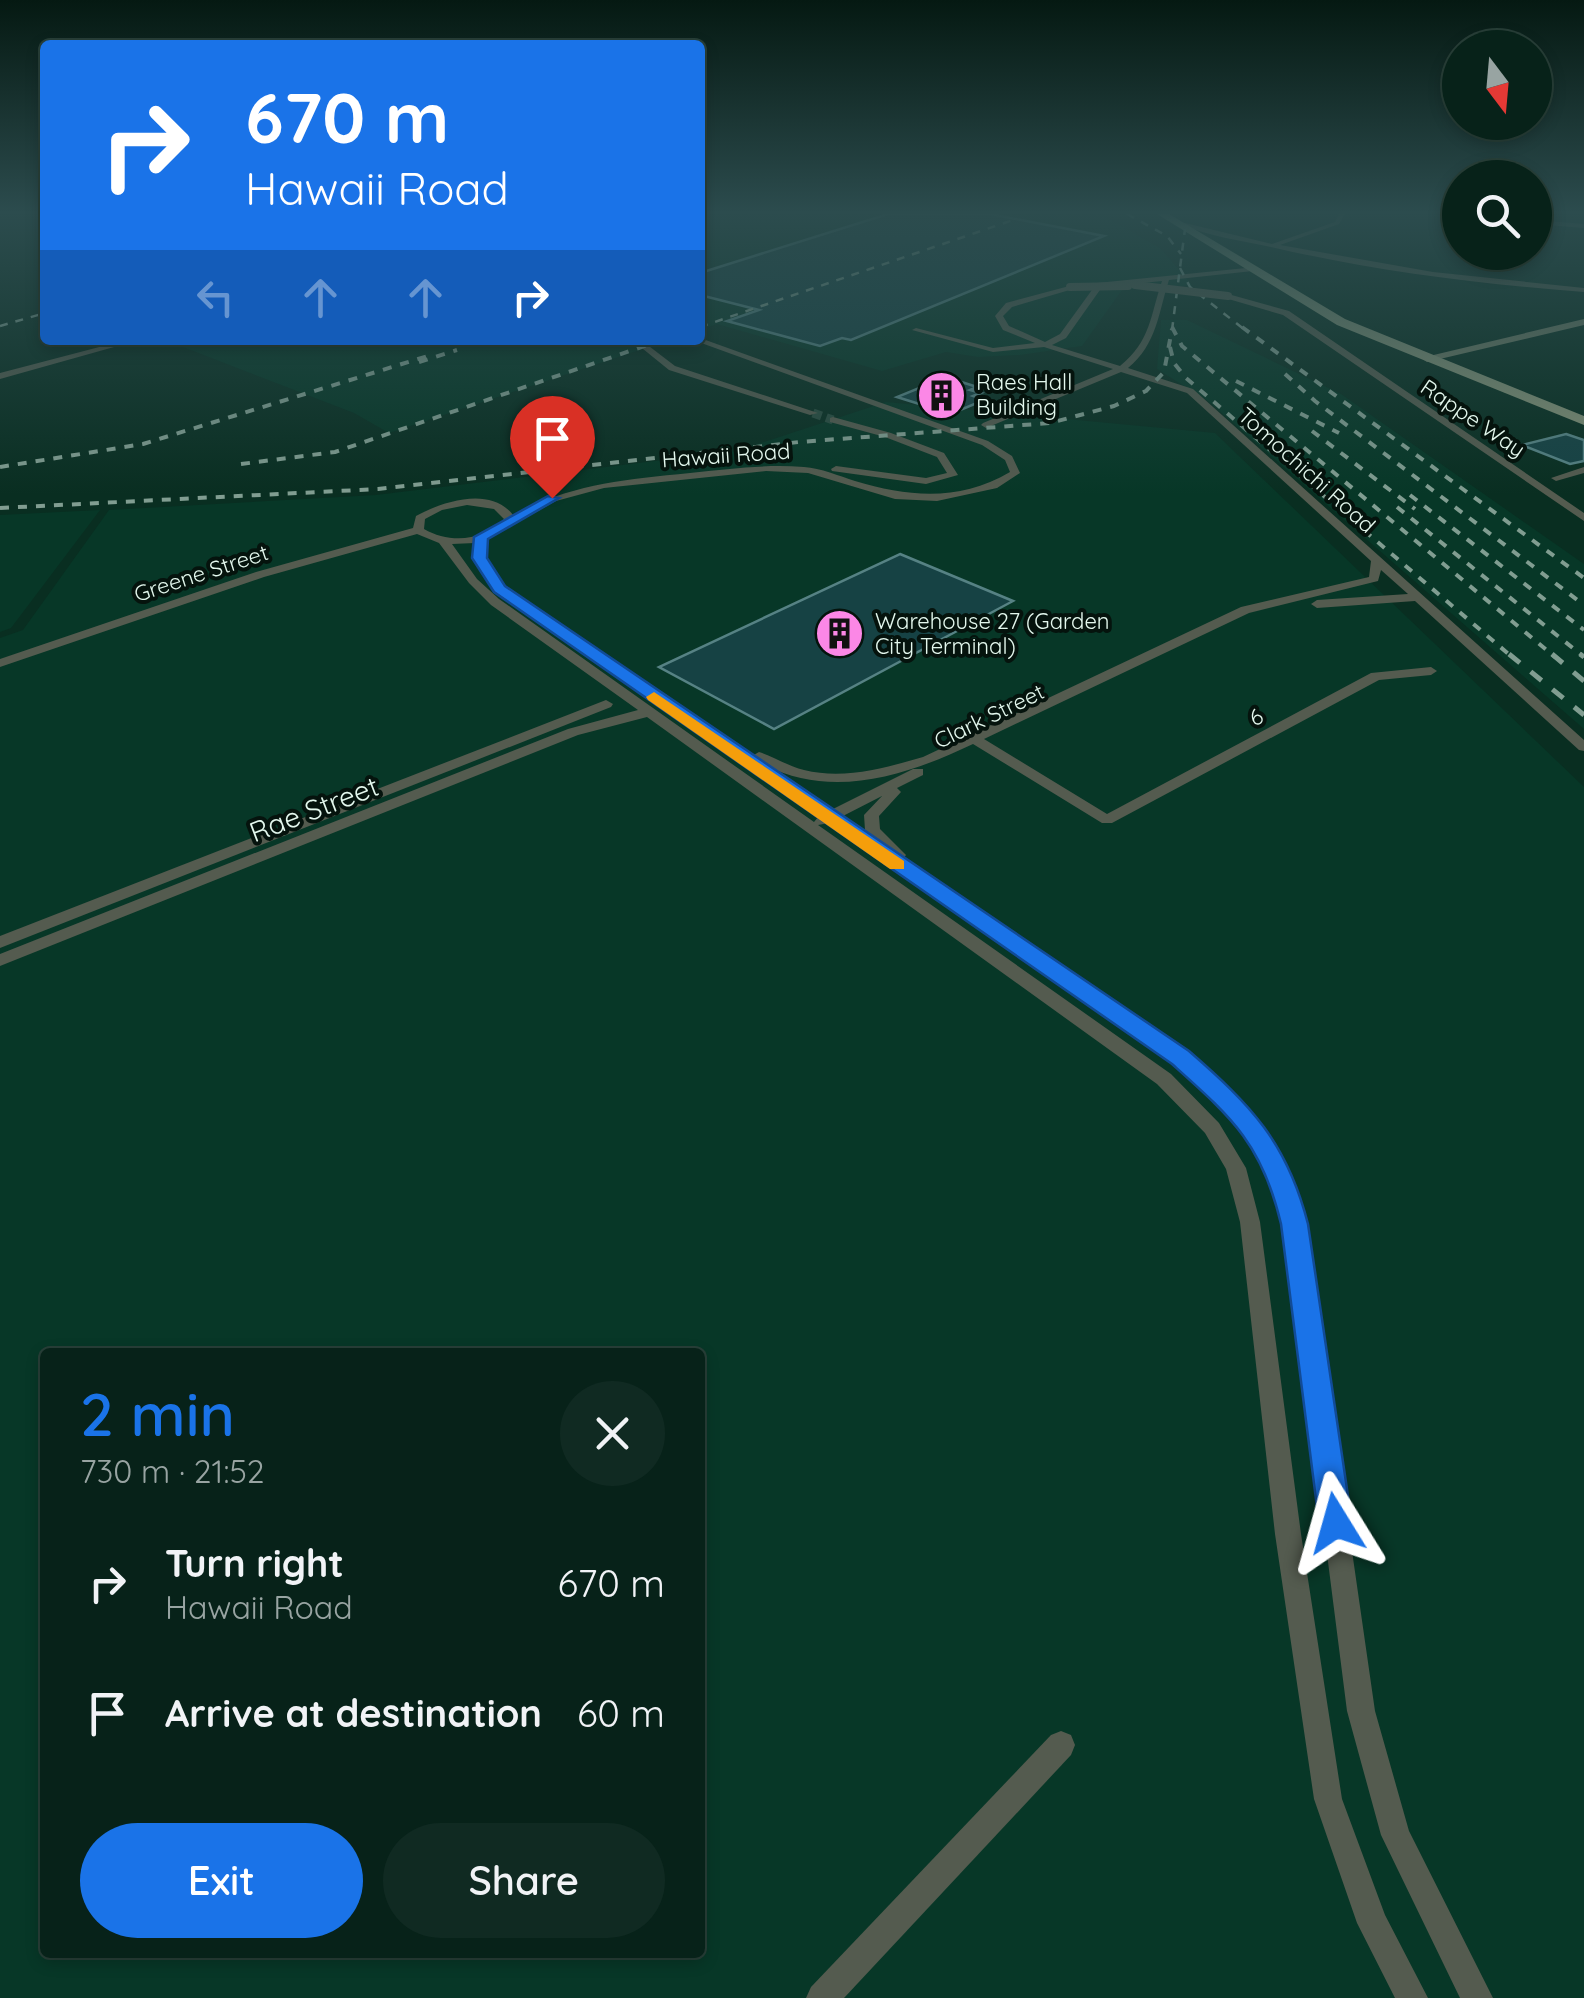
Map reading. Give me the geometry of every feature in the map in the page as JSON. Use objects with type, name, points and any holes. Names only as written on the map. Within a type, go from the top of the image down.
[{"type":"main road","points":[[1315,307],[1584,421]]},
{"type":"street","name":"Rappe Way","points":[[1007,307],[999,316],[1006,328],[1044,345]]},
{"type":"street","points":[[916,330],[993,350],[1044,345],[1063,336],[1082,307]]},
{"type":"street","points":[[986,425],[1122,368],[1152,341],[1156,307]]},
{"type":"street","name":"Rappe Way","points":[[1266,307],[1286,313],[1584,518]]},
{"type":"street","points":[[1428,358],[1584,322]]},
{"type":"street","name":"Hawaii Road","points":[[508,522],[552,498],[604,485],[766,468],[809,470],[896,496],[937,498],[972,494],[1014,473],[1009,458],[985,444],[705,343]]},
{"type":"street","points":[[0,376],[116,345]]},
{"type":"street","name":"Hawaii Road","points":[[642,345],[672,368],[814,413]]},
{"type":"street","name":"Tomochichi Road","points":[[1044,345],[1190,391],[1584,747]]},
{"type":"street","name":"Hawaii Road","points":[[504,509],[594,480],[726,464],[797,462],[926,481],[953,474],[941,456],[888,435],[833,420]]},
{"type":"street","points":[[1556,478],[1584,470]]},
{"type":"street","name":"Greene Street","points":[[0,663],[229,584],[418,530],[420,518],[439,507],[482,502],[504,509]]},
{"type":"street","points":[[418,530],[444,540],[481,537],[500,530],[508,522],[504,509]]},
{"type":"street","points":[[481,537],[480,558],[500,589],[670,708],[1164,1079],[1212,1128],[1236,1168],[1250,1222],[1288,1534],[1328,1799],[1372,1922],[1412,1998]]},
{"type":"street","points":[[444,540],[474,582],[495,602],[648,712],[962,910],[1180,1058],[1238,1108],[1268,1149],[1286,1186],[1295,1224],[1361,1710],[1396,1835],[1477,1998]]},
{"type":"street","name":"Clark Street","points":[[977,741],[1245,610],[1374,579],[1378,561]]},
{"type":"street","name":"Clark Street","points":[[820,822],[923,766],[1245,616],[1298,605],[1418,597]]},
{"type":"street","name":"6","points":[[977,741],[1108,820],[1376,676],[1430,671]]},
{"type":"street","name":"Rae Street","points":[[0,942],[606,704]]},
{"type":"street","points":[[670,708],[787,773],[825,780],[923,766]]},
{"type":"street","name":"Rae Street","points":[[0,960],[573,732],[648,712]]},
{"type":"street","points":[[923,766],[871,815],[873,830],[891,850],[950,892],[962,910]]},
{"type":"street","points":[[822,1998],[1062,1744]]},
{"type":"shaded area","points":[[705,307],[1110,307],[1082,346],[978,357],[946,352],[882,371],[717,324],[705,328]]},
{"type":"shaded area","points":[[1161,320],[1187,320],[1341,394],[1584,564],[1584,729],[1208,401],[1157,369]]},
{"type":"shaded area","points":[[178,345],[655,345],[389,433],[354,413]]},
{"type":"shaded area","points":[[886,402],[1215,433],[1584,787],[1584,1998],[0,1998],[0,638],[23,630],[109,510],[376,495],[737,451]]},
{"type":"shaded area","points":[[100,510],[11,628],[0,632],[0,515]]},
{"type":"building","points":[[748,307],[931,307],[851,340],[842,338],[820,346],[727,321],[759,310]]},
{"type":"building","name":"Raes Hall Building","points":[[946,377],[977,387],[970,390],[981,393],[973,396],[984,400],[951,414],[897,397]]},
{"type":"building","points":[[1566,434],[1584,440],[1584,461],[1570,464],[1522,445]]},
{"type":"building","name":"Warehouse 27 (Garden City Terminal)","points":[[900,554],[1013,601],[774,729],[659,667]]},
{"type":"tunnel","points":[[813,413],[833,420]]},
{"type":"railway","points":[[705,325],[758,307]]},
{"type":"railway","points":[[1172,328],[1175,307]]},
{"type":"railway","points":[[1216,307],[1245,330]]},
{"type":"railway","points":[[0,326],[40,314]]},
{"type":"railway","points":[[1242,327],[1584,578]]},
{"type":"railway","points":[[1172,328],[1182,346],[1555,657]]},
{"type":"railway","points":[[0,508],[378,489],[799,442],[1050,423],[1114,406],[1146,391],[1164,372],[1172,329]]},
{"type":"railway","points":[[241,464],[335,452],[647,345]]},
{"type":"railway","points":[[1170,347],[1174,363],[1186,378],[1512,657]]},
{"type":"railway","points":[[419,362],[457,350]]},
{"type":"railway","points":[[0,467],[143,444],[431,355]]},
{"type":"railway","points":[[1285,374],[1315,401],[1584,605]]},
{"type":"railway","points":[[1236,381],[1339,433]]},
{"type":"railway","points":[[1312,431],[1415,509]]},
{"type":"railway","points":[[1410,495],[1584,630]]},
{"type":"railway","points":[[1397,507],[1584,657],[1580,654]]},
{"type":"railway","points":[[1509,654],[1584,715]]},
{"type":"railway","points":[[1552,654],[1584,681]]},
{"type":"slow traffic","points":[[654,697],[897,865]]},
{"type":"place","name":"Raes Hall Building","points":[[941,395]]},
{"type":"place","name":"Warehouse 27 (Garden City Terminal)","points":[[840,634]]},
{"type":"route","points":[[552,498],[500,530],[481,537],[480,558],[500,589],[1180,1058],[1238,1108],[1268,1149],[1286,1186],[1295,1224],[1336,1523]]}]
